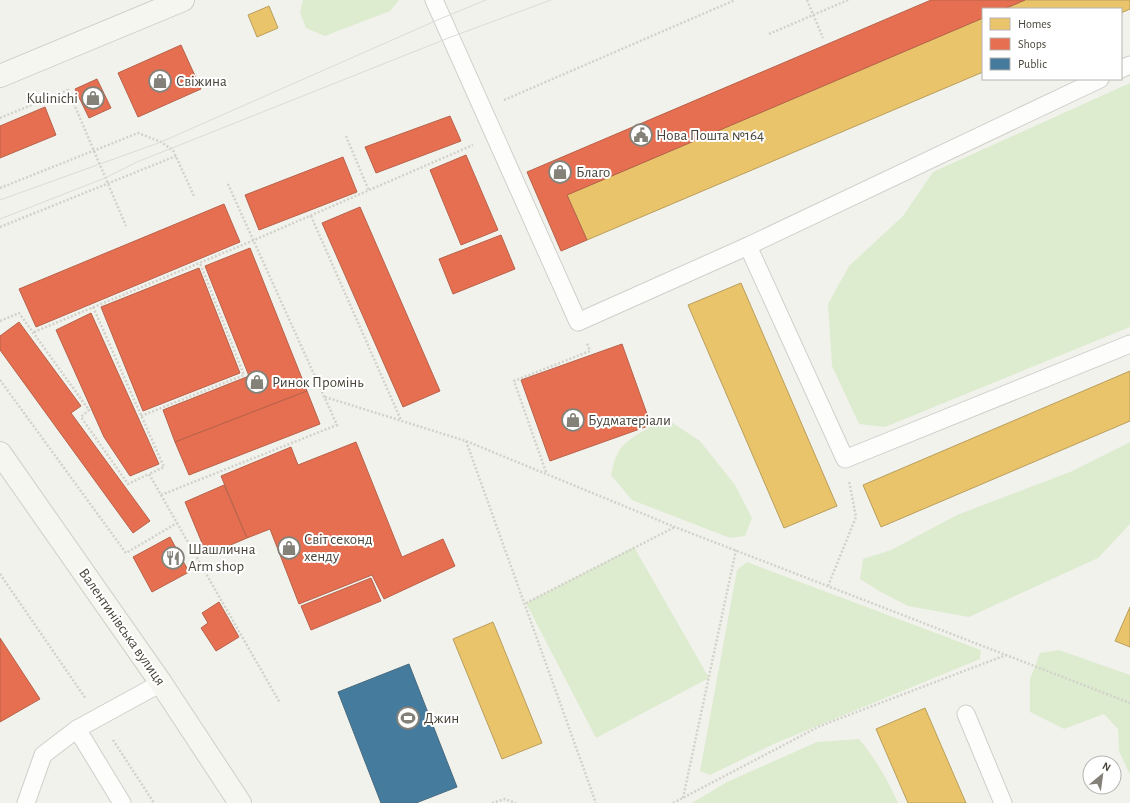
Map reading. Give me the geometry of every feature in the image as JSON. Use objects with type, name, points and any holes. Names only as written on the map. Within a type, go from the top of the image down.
[{"type":"street","points":[[0,76],[183,0]]},
{"type":"street","name":"Валентинівська вулиця","points":[[0,453],[161,683],[240,803]]},
{"type":"lane","points":[[434,0],[578,322],[748,246],[1098,80]]},
{"type":"lane","points":[[748,246],[845,459],[1130,344]]},
{"type":"lane","points":[[26,803],[43,755],[77,729],[98,716],[161,683]]},
{"type":"lane","points":[[966,714],[1003,803]]},
{"type":"lane","points":[[77,729],[122,803]]},
{"type":"path","points":[[484,109],[735,0]]},
{"type":"path","points":[[808,0],[823,38]]},
{"type":"path","points":[[769,34],[848,0]]},
{"type":"path","points":[[0,118],[68,90],[126,226]]},
{"type":"path","points":[[0,188],[94,152],[138,133],[161,142],[173,150],[194,196]]},
{"type":"path","points":[[346,136],[369,191]]},
{"type":"path","points":[[34,332],[311,216],[496,136]]},
{"type":"path","points":[[0,227],[176,156]]},
{"type":"path","points":[[161,495],[337,425],[252,241],[227,182]]},
{"type":"path","points":[[311,216],[401,420]]},
{"type":"path","points":[[141,416],[244,375],[200,263]]},
{"type":"path","points":[[0,321],[19,313],[34,332],[89,410],[81,417],[128,484],[164,467],[93,308]]},
{"type":"path","points":[[546,473],[514,381],[590,350],[578,322]]},
{"type":"path","points":[[0,380],[126,553],[177,523]]},
{"type":"path","points":[[325,397],[466,441],[675,527],[1130,703]]},
{"type":"path","points":[[466,441],[526,603],[596,803]]},
{"type":"path","points":[[828,586],[856,517],[845,459]]},
{"type":"path","points":[[149,474],[280,703]]},
{"type":"path","points":[[526,603],[675,527]]},
{"type":"path","points":[[682,798],[736,550]]},
{"type":"path","points":[[0,574],[98,716],[154,803]]},
{"type":"path","points":[[673,803],[820,726],[1006,655]]},
{"type":"path","points":[[492,803],[505,799],[516,803]]},
{"type":"green space","points":[[303,0],[399,0],[390,11],[325,36],[306,28],[300,12]]},
{"type":"green space","points":[[1130,83],[1130,327],[885,427],[859,424],[832,366],[828,304],[849,266],[903,216],[933,172]]},
{"type":"green space","points":[[668,420],[700,441],[735,485],[752,518],[745,536],[730,538],[632,500],[611,475],[615,459],[625,443],[653,425]]},
{"type":"green space","points":[[1130,442],[1130,524],[1098,558],[969,617],[908,606],[860,579],[863,559],[891,550],[957,515],[1070,472]]},
{"type":"green space","points":[[634,547],[709,678],[596,738],[526,603]]},
{"type":"green space","points":[[747,562],[981,650],[980,659],[776,743],[710,775],[700,771],[737,570]]},
{"type":"green space","points":[[1059,650],[1130,675],[1130,775],[1119,751],[1118,729],[1104,714],[1064,729],[1030,712],[1030,679],[1040,653]]},
{"type":"green space","points":[[859,739],[881,770],[898,803],[692,803],[727,782],[817,742]]},
{"type":"building: Homes","points":[[1025,0],[1130,0],[1130,9],[1122,13],[1122,8],[1006,8]]},
{"type":"building: Homes","points":[[269,6],[278,28],[257,37],[248,15]]},
{"type":"building: Homes","points":[[982,18],[982,72],[587,240],[567,195]]},
{"type":"building: Homes","points":[[741,283],[837,506],[784,528],[688,305]]},
{"type":"building: Homes","points":[[1130,371],[1130,421],[881,527],[863,485]]},
{"type":"building: Homes","points":[[1130,607],[1130,647],[1115,641]]},
{"type":"building: Homes","points":[[493,622],[542,743],[502,759],[453,639]]},
{"type":"building: Homes","points":[[925,708],[966,803],[908,803],[876,729]]},
{"type":"building: Shops","points":[[931,0],[1025,0],[1006,8],[982,8],[982,18],[567,195],[587,240],[561,251],[527,172]]},
{"type":"building: Shops","name":"Свіжина","points":[[181,45],[201,89],[138,117],[118,73]]},
{"type":"building: Shops","name":"Kulinichi","points":[[97,79],[111,108],[89,118],[75,89]]},
{"type":"building: Shops","points":[[45,107],[56,135],[0,158],[0,126]]},
{"type":"building: Shops","points":[[450,116],[461,141],[376,173],[365,147]]},
{"type":"building: Shops","points":[[466,155],[498,230],[461,245],[430,170]]},
{"type":"building: Shops","points":[[343,157],[357,192],[259,230],[245,195]]},
{"type":"building: Shops","points":[[224,204],[240,242],[36,327],[19,289]]},
{"type":"building: Shops","points":[[360,207],[440,391],[403,407],[322,223]]},
{"type":"building: Shops","points":[[501,235],[515,269],[453,294],[439,259]]},
{"type":"building: Shops","points":[[250,248],[307,391],[175,442],[163,410],[249,376],[205,266]]},
{"type":"building: Shops","points":[[199,268],[240,373],[143,411],[101,307]]},
{"type":"building: Shops","points":[[91,313],[159,464],[130,476],[104,437],[56,330]]},
{"type":"building: Shops","points":[[19,322],[81,406],[71,413],[150,521],[133,533],[0,350],[0,336]]},
{"type":"building: Shops","points":[[622,344],[651,425],[550,461],[521,380]]},
{"type":"building: Shops","points":[[307,391],[320,424],[189,475],[175,442]]},
{"type":"building: Shops","points":[[356,442],[402,557],[443,539],[455,566],[384,599],[372,575],[299,604],[270,529],[247,538],[221,476],[291,447],[298,465]]},
{"type":"building: Shops","points":[[224,485],[247,538],[207,555],[185,502]]},
{"type":"building: Shops","points":[[170,537],[189,572],[152,592],[133,557]]},
{"type":"building: Shops","points":[[371,578],[381,601],[311,630],[301,606]]},
{"type":"building: Shops","points":[[219,602],[239,637],[216,651],[201,628],[208,623],[202,613]]},
{"type":"building: Shops","points":[[0,638],[40,699],[0,722]]},
{"type":"building: Public","points":[[409,664],[457,787],[416,803],[381,803],[338,692]]},
{"type":"tram line","points":[[0,200],[161,142],[486,0]]},
{"type":"tram line","points":[[0,219],[105,178],[137,162],[451,37],[551,0]]},
{"type":"place","name":"Свіжина","points":[[160,81]]},
{"type":"place","name":"Kulinichi","points":[[93,98]]},
{"type":"place","name":"Нова Пошта №164","points":[[641,135]]},
{"type":"place","name":"Благо","points":[[560,172]]},
{"type":"place","name":"Ринок Промінь","points":[[257,382]]},
{"type":"place","name":"Будматеріали","points":[[573,420]]},
{"type":"place","name":"Світ секонд хенду","points":[[289,548]]},
{"type":"place","name":"Шашлична Arm shop","points":[[173,558]]},
{"type":"place","name":"Джин","points":[[408,718]]}]
